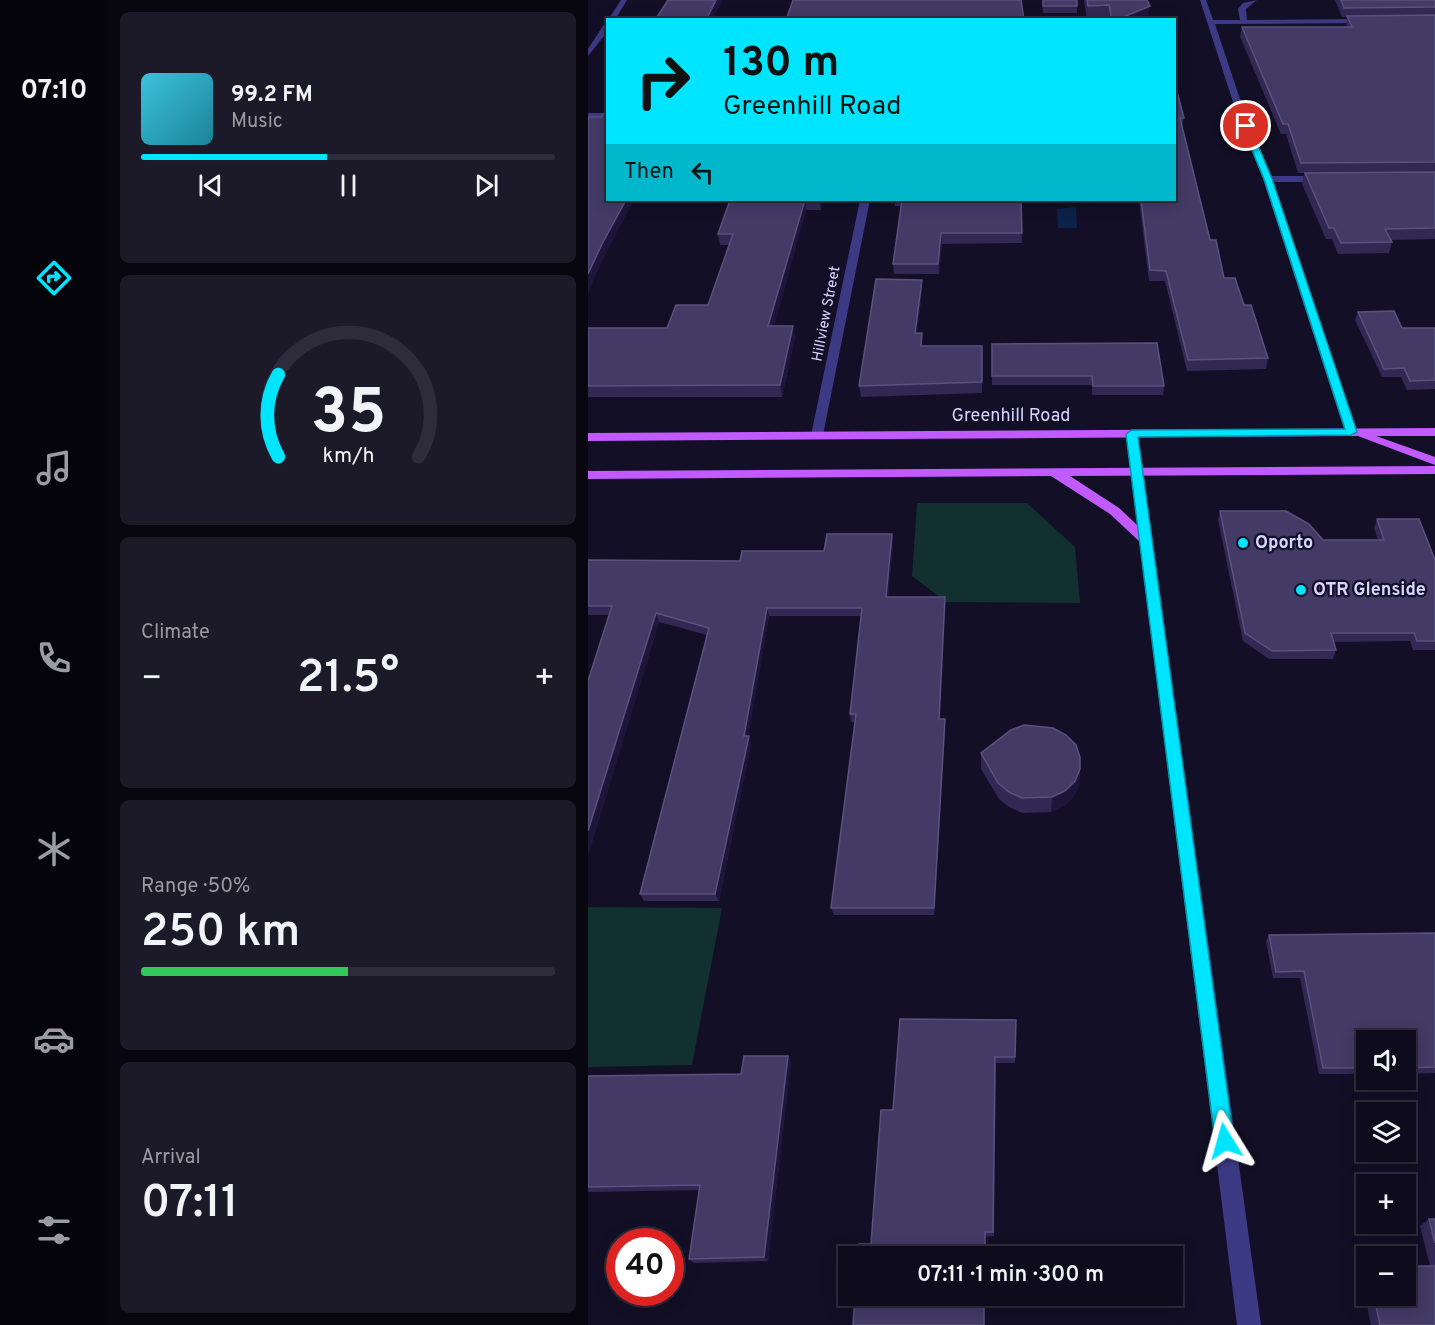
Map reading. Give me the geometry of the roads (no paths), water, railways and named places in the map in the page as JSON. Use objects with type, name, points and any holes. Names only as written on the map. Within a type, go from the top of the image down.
[{"type":"main road","points":[[1351,432],[1435,461]]},
{"type":"main road","name":"Greenhill Road","points":[[588,437],[1435,432]]},
{"type":"main road","points":[[588,475],[1435,470]]},
{"type":"main road","points":[[1055,473],[1114,510],[1145,539]]},
{"type":"street","points":[[612,18],[624,0]]},
{"type":"street","points":[[1203,0],[1239,108],[1268,179],[1351,432]]},
{"type":"street","points":[[1244,22],[1242,9],[1245,4],[1254,0]]},
{"type":"street","points":[[1211,22],[1375,21]]},
{"type":"street","points":[[588,54],[606,28]]},
{"type":"street","points":[[588,116],[606,116]]},
{"type":"street","points":[[1268,179],[1328,178]]},
{"type":"street","name":"Hillview Street","points":[[817,435],[865,201]]},
{"type":"street","points":[[1132,434],[1249,1325]]},
{"type":"water","points":[[1076,207],[1077,228],[1058,228],[1057,209]]},
{"type":"place","name":"Oporto","points":[[1243,543]]},
{"type":"place","name":"OTR Glenside","points":[[1301,590]]}]
